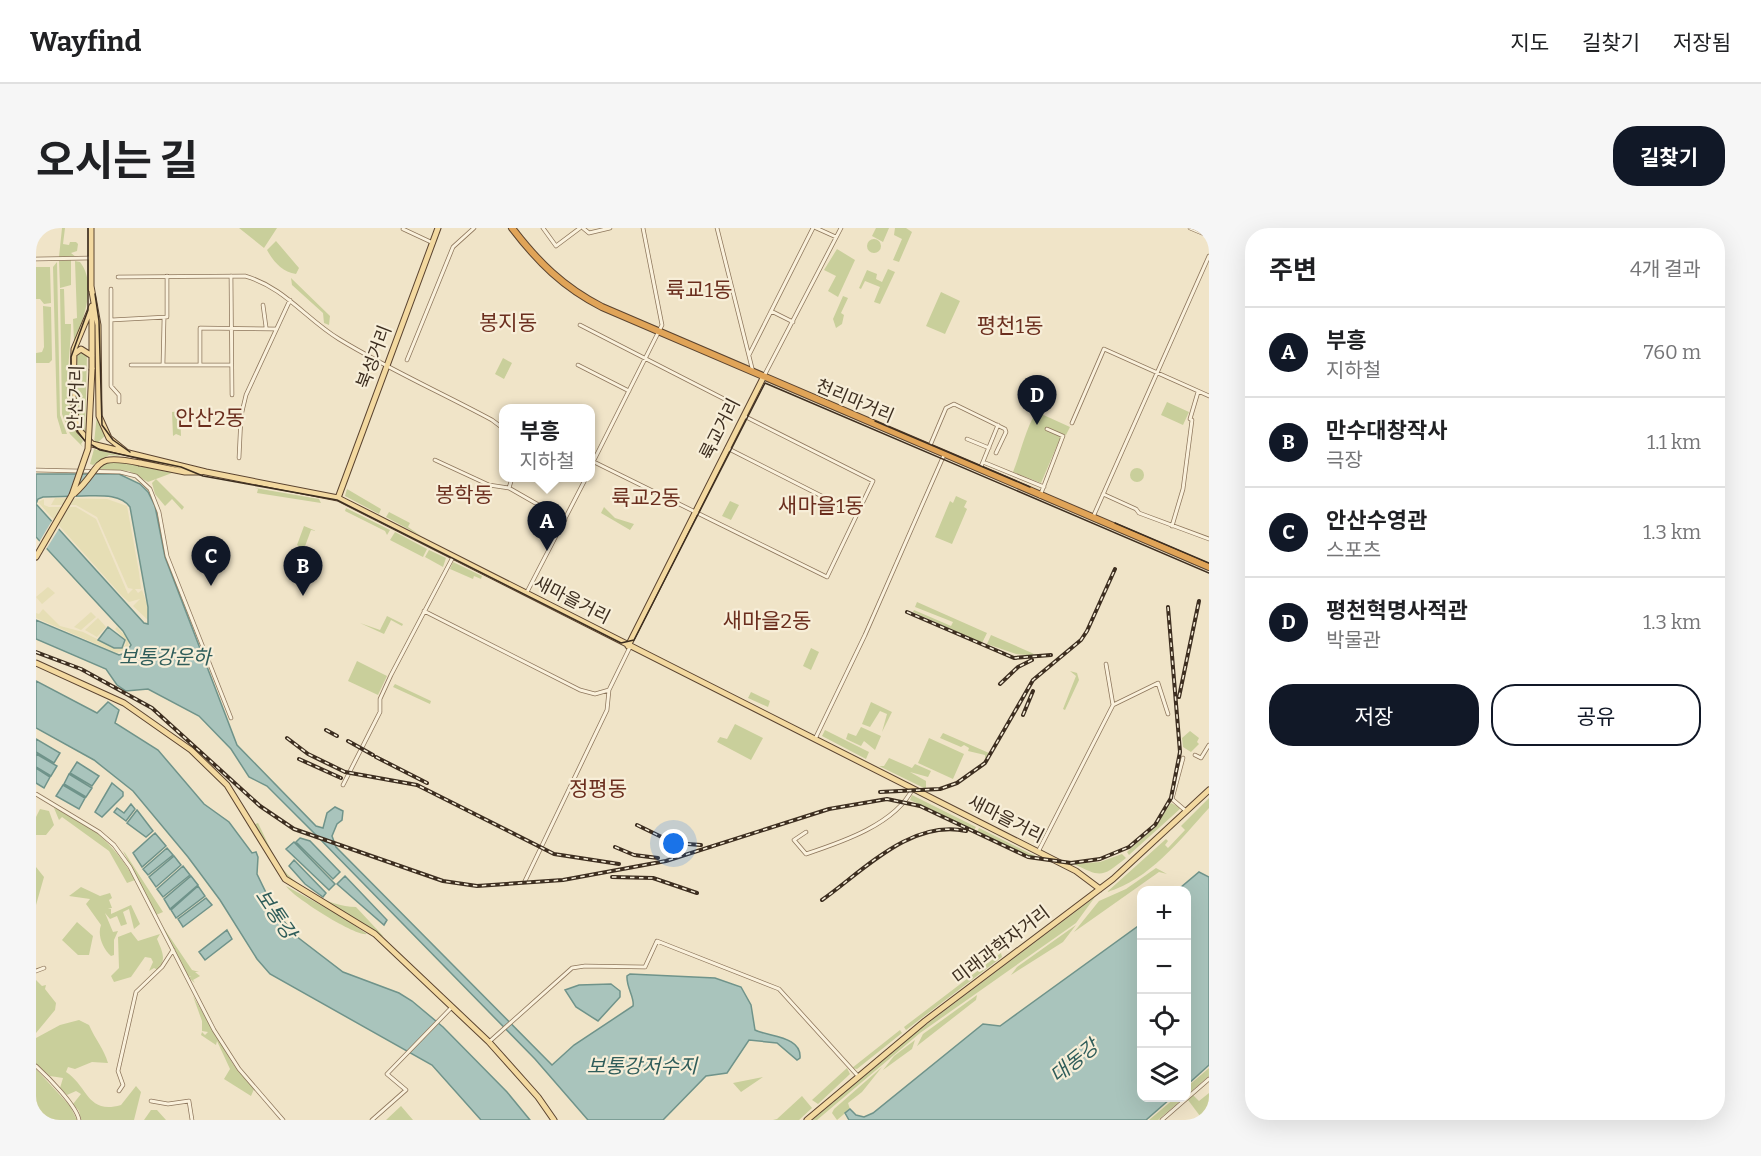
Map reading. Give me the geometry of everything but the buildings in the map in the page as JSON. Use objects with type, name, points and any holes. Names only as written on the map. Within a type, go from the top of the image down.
[{"type":"highway","name":"천리마거리","points":[[512,228],[544,266],[568,287],[602,307],[660,330],[763,378],[1209,567]]},
{"type":"main road","name":"안산거리","points":[[36,557],[72,495],[88,449],[92,369],[91,228]]},
{"type":"main road","name":"북성거리","points":[[338,498],[438,228]]},
{"type":"main road","points":[[91,286],[97,318],[98,406],[101,425],[112,442],[131,454]]},
{"type":"main road","name":"새마을거리","points":[[92,306],[75,345],[73,356],[74,414],[79,430],[95,446],[206,472],[338,498],[1038,852],[1091,880],[1100,889]]},
{"type":"main road","points":[[73,356],[81,350],[92,356]]},
{"type":"main road","name":"륙교거리","points":[[629,646],[763,378]]},
{"type":"main road","points":[[72,495],[94,467],[106,459],[116,458],[185,472],[206,472]]},
{"type":"main road","points":[[36,663],[124,703],[191,750],[227,785],[285,879],[375,934],[450,1010],[489,1042],[538,1097],[554,1120]]},
{"type":"main road","name":"미래과학자거리","points":[[807,1120],[858,1076],[1100,889],[1209,790]]},
{"type":"street","points":[[407,360],[453,247],[474,228]]},
{"type":"street","points":[[543,228],[556,246],[582,228],[589,233],[610,228]]},
{"type":"street","points":[[595,460],[660,330],[662,318],[643,228]]},
{"type":"street","points":[[717,228],[754,374]]},
{"type":"street","points":[[749,355],[814,228],[836,237]]},
{"type":"street","name":"륙교거리","points":[[763,378],[841,228]]},
{"type":"street","points":[[1190,228],[1209,236]]},
{"type":"street","points":[[403,229],[433,243]]},
{"type":"street","points":[[1093,519],[1209,256]]},
{"type":"street","points":[[36,259],[91,258]]},
{"type":"street","points":[[164,364],[164,319],[168,314],[167,276]]},
{"type":"street","points":[[118,277],[231,276],[261,281],[290,300],[328,332],[499,425]]},
{"type":"street","points":[[231,276],[232,395]]},
{"type":"street","points":[[111,289],[111,386],[119,395],[120,402]]},
{"type":"street","points":[[239,458],[241,416],[246,395],[290,300]]},
{"type":"street","points":[[263,305],[266,327]]},
{"type":"street","points":[[771,311],[793,322]]},
{"type":"street","points":[[111,320],[164,319]]},
{"type":"street","points":[[580,325],[732,404]]},
{"type":"street","points":[[200,364],[200,328],[266,327],[276,329]]},
{"type":"street","points":[[1072,423],[1104,350],[1209,396]]},
{"type":"street","points":[[131,364],[164,364],[169,367],[232,364]]},
{"type":"street","points":[[578,365],[629,391]]},
{"type":"street","points":[[1172,526],[1183,489],[1192,420],[1190,419],[1198,392]]},
{"type":"street","points":[[929,449],[950,404],[998,425],[1006,432],[996,453]]},
{"type":"street","points":[[595,463],[694,514],[827,577],[873,480],[744,415]]},
{"type":"street","points":[[980,470],[998,425]]},
{"type":"street","points":[[1040,496],[1063,436],[1047,429]]},
{"type":"street","points":[[968,439],[989,448]]},
{"type":"street","points":[[727,448],[857,514]]},
{"type":"street","points":[[815,739],[865,635],[944,455]]},
{"type":"street","points":[[435,459],[489,485],[509,488],[565,520]]},
{"type":"street","points":[[983,462],[1044,487]]},
{"type":"street","points":[[36,470],[120,472],[136,476],[150,489],[159,512],[167,556],[231,718]]},
{"type":"street","points":[[509,488],[511,482]]},
{"type":"street","points":[[526,594],[584,482]]},
{"type":"street","points":[[1103,494],[1172,526],[1209,539]]},
{"type":"street","points":[[343,785],[380,711],[380,699],[453,557]]},
{"type":"street","points":[[424,611],[580,690],[595,694],[609,690]]},
{"type":"street","points":[[525,880],[606,710],[609,690],[629,646]]},
{"type":"street","points":[[1038,852],[1113,705],[1106,664]]},
{"type":"street","points":[[1113,705],[1158,683],[1168,714]]},
{"type":"street","points":[[1195,755],[1201,758],[1209,745]]},
{"type":"street","points":[[1183,758],[1172,799],[1187,812]]},
{"type":"street","points":[[806,832],[794,840],[806,854],[850,839],[899,809],[913,788]]},
{"type":"street","points":[[36,794],[114,845],[130,867],[210,1023],[235,1063],[278,1118],[283,1120]]},
{"type":"street","points":[[489,1042],[572,968],[585,966],[645,967],[657,941],[779,989],[858,1076]]},
{"type":"street","points":[[118,1091],[123,1085],[118,1071],[136,992],[162,967],[173,950]]},
{"type":"street","points":[[36,971],[44,968]]},
{"type":"street","points":[[372,1120],[406,1090],[387,1074],[450,1010]]},
{"type":"street","points":[[36,1066],[54,1083],[74,1108],[79,1120]]},
{"type":"street","points":[[1162,1120],[1209,1079]]},
{"type":"street","points":[[151,1101],[168,1104],[189,1101],[192,1120]]},
{"type":"shaded area","points":[[55,498],[107,499],[127,506],[141,589],[135,589],[138,593],[142,590],[148,607],[148,620],[133,606],[140,599],[129,602],[122,596],[38,502],[44,499],[44,505],[49,507],[76,507],[96,519],[128,594],[133,589],[128,588],[97,517],[76,505],[51,505]]},
{"type":"shaded area","points":[[48,587],[55,593],[42,604],[36,597]]},
{"type":"shaded area","points":[[43,609],[60,626],[83,632],[117,649],[123,648],[126,644],[125,639],[115,629],[117,627],[129,640],[128,648],[117,653],[36,618],[36,613],[39,614]]},
{"type":"shaded area","points":[[91,612],[96,617],[81,630],[74,627]]},
{"type":"shaded area","points":[[98,618],[106,627],[97,637],[85,630]]},
{"type":"green space","points":[[62,228],[65,228],[63,244],[69,245],[70,242],[76,242],[78,244],[77,251],[71,253],[76,257],[59,257]]},
{"type":"green space","points":[[239,228],[277,228],[264,248]]},
{"type":"green space","points":[[876,228],[889,228],[883,242],[872,236]]},
{"type":"green space","points":[[895,228],[906,228],[912,232],[899,262],[893,260],[902,239],[894,235]]},
{"type":"green space","points":[[874,239],[879,241],[881,246],[879,251],[874,253],[869,251],[867,246],[869,241]]},
{"type":"green space","points":[[276,241],[299,268],[296,274],[282,268],[269,254],[267,250]]},
{"type":"green space","points":[[837,249],[855,260],[838,297],[828,291],[836,276],[824,270]]},
{"type":"green space","points":[[71,260],[71,285],[60,288],[59,261]]},
{"type":"green space","points":[[75,261],[80,262],[85,271],[88,291],[85,312],[74,341],[73,319],[77,318]]},
{"type":"green space","points":[[57,262],[60,415],[67,434],[62,434],[57,417],[53,267]]},
{"type":"green space","points":[[36,267],[50,267],[51,303],[44,304],[40,299],[36,299]]},
{"type":"green space","points":[[888,269],[895,272],[880,304],[874,302],[880,287],[865,281],[861,289],[859,288],[867,270],[877,274],[876,279],[882,282]]},
{"type":"green space","points":[[291,278],[330,316],[329,325],[324,323],[323,313],[292,285]]},
{"type":"green space","points":[[60,289],[64,289],[65,324],[71,324],[68,400],[75,429],[83,441],[81,444],[83,447],[70,434],[62,414]]},
{"type":"green space","points":[[941,292],[960,301],[945,334],[926,326]]},
{"type":"green space","points":[[843,296],[848,298],[841,313],[844,315],[842,324],[836,328],[833,319]]},
{"type":"green space","points":[[43,306],[51,307],[52,360],[49,363],[36,363],[36,353],[42,352],[44,347]]},
{"type":"green space","points":[[81,351],[87,353],[85,435],[75,414],[76,354]]},
{"type":"green space","points":[[503,358],[512,363],[504,379],[495,374]]},
{"type":"green space","points":[[1167,402],[1189,412],[1183,425],[1161,415]]},
{"type":"green space","points":[[1028,408],[1070,427],[1066,435],[1062,434],[1041,483],[1013,472],[1035,414],[1027,411]]},
{"type":"green space","points":[[180,411],[181,436],[176,434],[173,436],[172,412]]},
{"type":"green space","points":[[97,414],[105,436],[96,444],[94,443]]},
{"type":"green space","points":[[94,449],[121,456],[109,455],[93,465],[90,464]]},
{"type":"green space","points":[[117,461],[172,473],[148,482],[129,471],[98,469],[108,462]]},
{"type":"green space","points":[[1134,468],[1140,468],[1144,475],[1140,482],[1134,482],[1130,478],[1130,472]]},
{"type":"green space","points":[[156,479],[184,507],[182,510],[172,499],[165,506],[155,494],[152,483]]},
{"type":"green space","points":[[255,488],[319,499],[321,503],[257,493],[258,489]]},
{"type":"green space","points":[[347,489],[381,509],[379,514],[345,496]]},
{"type":"green space","points":[[956,496],[967,501],[964,507],[967,509],[952,544],[935,537],[950,501],[953,503]]},
{"type":"green space","points":[[730,501],[739,505],[731,520],[722,516]]},
{"type":"green space","points":[[604,507],[615,518],[634,524],[630,530],[601,513]]},
{"type":"green space","points":[[346,508],[390,530],[387,535],[385,531],[345,511]]},
{"type":"green space","points":[[389,512],[410,523],[408,527],[421,536],[386,517]]},
{"type":"green space","points":[[304,526],[316,531],[311,530],[304,549],[297,545]]},
{"type":"green space","points":[[395,532],[427,549],[423,557],[390,540]]},
{"type":"green space","points":[[429,550],[446,558],[443,567],[425,557]]},
{"type":"green space","points":[[453,562],[482,576],[481,579],[474,576],[473,579],[450,569]]},
{"type":"green space","points":[[917,602],[987,633],[982,643],[913,612],[914,610],[951,626],[953,622],[915,607]]},
{"type":"green space","points":[[387,616],[403,624],[402,626],[391,620],[384,634],[360,623],[380,630]]},
{"type":"green space","points":[[991,635],[1037,656],[1016,654],[987,644]]},
{"type":"green space","points":[[811,648],[819,652],[811,670],[803,666]]},
{"type":"green space","points":[[357,661],[387,676],[378,695],[348,681]]},
{"type":"green space","points":[[1070,671],[1077,673],[1079,680],[1065,710],[1063,709],[1076,676]]},
{"type":"green space","points":[[395,684],[431,701],[430,704],[393,687]]},
{"type":"green space","points":[[751,692],[770,701],[768,707],[748,698]]},
{"type":"green space","points":[[871,702],[892,712],[882,732],[887,714],[880,711],[870,727],[862,724]]},
{"type":"green space","points":[[735,724],[763,738],[751,760],[717,742],[720,737],[727,739]]},
{"type":"green space","points":[[861,727],[881,736],[875,750],[864,741],[861,746],[846,739],[848,733],[856,736]]},
{"type":"green space","points":[[825,730],[869,752],[866,759],[822,736]]},
{"type":"green space","points":[[1190,731],[1199,738],[1197,742],[1199,744],[1191,752],[1183,747],[1182,738]]},
{"type":"green space","points":[[943,733],[989,753],[985,759],[985,755],[968,751],[969,748],[964,745],[961,747],[940,738]]},
{"type":"green space","points":[[929,738],[964,754],[953,779],[918,763]]},
{"type":"green space","points":[[889,758],[912,768],[915,764],[931,771],[928,777],[910,772],[926,781],[926,789],[879,766],[884,766]]},
{"type":"green space","points":[[912,795],[976,827],[974,830],[910,800]]},
{"type":"green space","points":[[1209,798],[1209,808],[1163,858],[1137,878],[1107,892],[1166,839],[1168,841],[1165,845],[1168,848],[1185,830],[1181,826]]},
{"type":"green space","points":[[1171,803],[1181,808],[1129,855],[1127,852],[1155,827]]},
{"type":"green space","points":[[54,808],[79,820],[101,836],[120,857],[135,880],[127,883],[109,851],[62,817],[59,820]]},
{"type":"green space","points":[[40,809],[49,811],[54,825],[46,835],[36,835],[36,817]]},
{"type":"green space","points":[[258,823],[277,861],[292,878],[323,899],[356,907],[384,937],[285,877],[253,825]]},
{"type":"green space","points":[[979,828],[1041,859],[1000,844],[977,832]]},
{"type":"green space","points":[[123,851],[125,853],[163,912],[156,915]]},
{"type":"green space","points":[[1122,854],[1126,858],[1112,869],[1102,873],[1091,872],[1074,864],[1100,862]]},
{"type":"green space","points":[[36,867],[44,877],[36,905]]},
{"type":"green space","points":[[1156,868],[1167,874],[1159,872],[1074,932],[1099,901],[1126,889]]},
{"type":"green space","points":[[286,886],[341,916],[367,934],[351,929],[325,915],[300,899]]},
{"type":"green space","points":[[81,887],[100,896],[110,893],[112,898],[109,900],[112,908],[108,908],[111,909],[111,914],[131,905],[140,924],[134,929],[129,909],[123,912],[127,924],[121,926],[117,916],[110,919],[105,913],[113,932],[118,931],[114,940],[114,955],[111,956],[103,946],[100,937],[101,925],[86,904],[90,899],[69,896]]},
{"type":"green space","points":[[1095,897],[1076,923],[920,1033],[817,1120],[812,1120],[903,1042]]},
{"type":"green space","points":[[159,921],[192,970],[199,972],[195,972],[200,976],[193,980],[195,983],[189,978],[191,976],[188,977]]},
{"type":"green space","points":[[77,922],[93,936],[89,955],[78,955],[62,940]]},
{"type":"green space","points":[[1076,925],[1063,942],[1011,975],[1017,967]]},
{"type":"green space","points":[[131,932],[138,941],[160,934],[157,939],[163,955],[161,966],[158,970],[154,968],[149,971],[153,962],[151,958],[145,957],[131,977],[114,982],[111,976],[119,968],[118,937]]},
{"type":"green space","points":[[1001,953],[1002,957],[906,1030],[904,1027]]},
{"type":"green space","points":[[36,980],[42,986],[46,985],[45,989],[56,1003],[55,1010],[36,1033]]},
{"type":"green space","points":[[977,995],[976,1000],[917,1046],[923,1034]]},
{"type":"green space","points":[[193,996],[233,1064],[254,1089],[251,1096],[224,1079],[230,1069],[217,1041],[216,1045],[201,1035],[202,1032],[205,1035],[208,1032],[202,1031],[202,1021]]},
{"type":"green space","points":[[79,1020],[89,1025],[108,1063],[92,1062],[75,1069],[68,1067],[66,1072],[94,1103],[101,1106],[121,1105],[136,1086],[141,1092],[134,1120],[81,1120],[79,1111],[73,1104],[81,1094],[76,1091],[67,1095],[60,1088],[63,1078],[50,1076],[36,1064],[36,1038],[60,1025]]},
{"type":"green space","points":[[900,1030],[902,1033],[857,1069],[852,1068]]},
{"type":"green space","points":[[915,1040],[912,1049],[883,1070],[894,1056]]},
{"type":"green space","points":[[882,1067],[862,1092],[848,1103],[850,1109],[837,1120],[832,1113],[834,1109]]},
{"type":"green space","points":[[847,1068],[850,1074],[818,1104],[812,1100]]},
{"type":"green space","points":[[1209,1068],[1209,1076],[1191,1092],[1191,1084]]},
{"type":"green space","points":[[36,1069],[70,1106],[77,1120],[36,1120]]},
{"type":"green space","points":[[763,1077],[741,1092],[733,1083]]},
{"type":"green space","points":[[1209,1093],[1209,1120],[1203,1120],[1190,1102],[1193,1095],[1199,1101]]},
{"type":"green space","points":[[802,1096],[812,1108],[799,1120],[773,1120],[777,1119]]},
{"type":"green space","points":[[1170,1102],[1179,1102],[1158,1120],[1149,1120]]},
{"type":"green space","points":[[401,1106],[413,1120],[386,1120]]},
{"type":"green space","points":[[151,1110],[157,1110],[166,1120],[144,1120]]},
{"type":"water","points":[[36,474],[119,474],[140,484],[148,492],[155,506],[165,557],[237,745],[316,826],[323,828],[327,813],[335,807],[343,811],[342,820],[337,824],[332,836],[336,847],[552,1065],[574,1045],[633,1006],[627,980],[630,974],[715,978],[741,987],[751,1005],[755,1030],[790,1041],[796,1045],[800,1058],[797,1060],[777,1043],[749,1040],[727,1073],[706,1076],[663,1120],[588,1120],[535,1059],[316,835],[267,786],[249,777],[231,749],[199,716],[148,689],[126,691],[117,685],[106,669],[36,639],[36,620],[119,655],[126,653],[131,645],[123,631],[36,537]],"holes":[[[108,496],[120,499],[130,507],[148,607],[148,624],[144,623],[36,504],[38,499]]]},
{"type":"water","points":[[108,627],[125,640],[122,648],[114,648],[98,640]]},
{"type":"water","name":"보통강","points":[[36,681],[97,713],[108,702],[119,710],[115,723],[158,750],[204,804],[229,822],[252,853],[256,852],[257,874],[274,909],[296,936],[343,972],[399,993],[412,1001],[443,1027],[507,1092],[530,1120],[481,1120],[432,1065],[270,974],[257,959],[220,900],[188,857],[133,791],[94,760],[36,728]]},
{"type":"water","points":[[36,739],[60,753],[54,763],[36,752]]},
{"type":"water","points":[[36,754],[57,766],[51,776],[36,767]]},
{"type":"water","points":[[77,762],[99,776],[92,786],[70,773]]},
{"type":"water","points":[[36,768],[50,777],[44,788],[36,783]]},
{"type":"water","points":[[69,774],[92,788],[86,797],[64,784]]},
{"type":"water","points":[[112,783],[123,792],[123,796],[102,817],[95,812]]},
{"type":"water","points":[[63,785],[85,798],[79,809],[56,796]]},
{"type":"water","points":[[131,804],[135,809],[126,821],[114,812],[117,808],[124,813]]},
{"type":"water","points":[[137,810],[153,831],[146,837],[127,823]]},
{"type":"water","points":[[155,833],[166,846],[142,867],[133,853]]},
{"type":"water","points":[[300,838],[310,841],[340,872],[333,879],[296,842]]},
{"type":"water","points":[[294,842],[335,884],[329,890],[286,849]]},
{"type":"water","points":[[167,848],[173,855],[148,875],[143,869]]},
{"type":"water","points":[[174,856],[181,865],[156,887],[149,877]]},
{"type":"water","points":[[294,860],[326,893],[323,897],[305,884],[289,866]]},
{"type":"water","points":[[183,866],[190,875],[163,897],[157,889]]},
{"type":"water","points":[[1199,872],[1209,877],[1209,1065],[1191,1081],[1191,886],[1182,886]]},
{"type":"water","points":[[191,876],[198,885],[170,909],[164,899]]},
{"type":"water","points":[[345,876],[387,920],[384,925],[337,884]]},
{"type":"water","points":[[198,886],[205,896],[176,918],[171,910]]},
{"type":"water","points":[[206,898],[212,905],[183,927],[178,919]]},
{"type":"water","name":"대동강","points":[[1137,927],[1137,1102],[1167,1102],[1146,1120],[849,1120],[845,1113],[850,1109],[856,1115],[864,1117],[873,1113],[983,1024],[1000,1026]]},
{"type":"water","points":[[227,930],[232,939],[205,960],[199,952]]},
{"type":"water","points":[[611,984],[620,991],[620,997],[598,1021],[576,1007],[565,990],[579,985]]},
{"type":"pier","points":[[53,519],[60,527],[45,551],[38,544]]},
{"type":"tram line","points":[[88,228],[88,310],[71,357],[72,416],[78,432],[85,441],[100,450],[181,467],[203,476],[337,500],[621,643],[634,640],[765,383],[1209,573]]},
{"type":"tram line","points":[[95,294],[99,321],[102,425],[113,440],[130,452]]},
{"type":"tram line","points":[[875,421],[1030,487]]},
{"type":"tram line","points":[[1115,523],[1209,563]]},
{"type":"railway","points":[[880,792],[940,789],[957,783],[985,763],[1033,680],[1081,640],[1115,569]]},
{"type":"railway","points":[[1179,697],[1199,601]]},
{"type":"railway","points":[[36,652],[81,669],[152,708],[260,806],[294,829],[443,881],[477,886],[563,880],[666,861],[829,809],[887,799],[920,806],[1028,857],[1071,863],[1100,859],[1129,847],[1155,825],[1171,798],[1180,752],[1168,607]]},
{"type":"railway","points":[[907,612],[1014,658],[1051,655]]},
{"type":"railway","points":[[1000,684],[1018,667],[1032,660]]},
{"type":"railway","points":[[1023,715],[1033,691]]},
{"type":"railway","points":[[326,730],[337,736]]},
{"type":"railway","points":[[287,738],[308,754],[345,772],[417,785],[554,854],[619,864]]},
{"type":"railway","points":[[348,741],[373,755]]},
{"type":"railway","points":[[376,757],[427,783]]},
{"type":"railway","points":[[299,759],[341,778]]},
{"type":"railway","points":[[637,825],[674,843],[701,845]]},
{"type":"railway","points":[[822,900],[871,862],[907,840],[946,829],[966,831]]},
{"type":"railway","points":[[615,847],[634,855],[658,858]]},
{"type":"railway","points":[[612,877],[653,878],[697,893]]},
{"type":"place","name":"평천혁명사적관","points":[[1037,425]]},
{"type":"place","name":"부흥","points":[[547,551]]},
{"type":"place","name":"안산수영관","points":[[211,586]]},
{"type":"place","name":"만수대창작사","points":[[303,596]]},
{"type":"district","name":"륙교1동","points":[[699,290]]},
{"type":"district","name":"봉지동","points":[[508,323]]},
{"type":"district","name":"평천1동","points":[[1010,326]]},
{"type":"district","name":"안산2동","points":[[210,418]]},
{"type":"district","name":"봉학동","points":[[464,495]]},
{"type":"district","name":"륙교2동","points":[[646,498]]},
{"type":"district","name":"새마을1동","points":[[821,506]]},
{"type":"district","name":"새마을2동","points":[[767,621]]},
{"type":"district","name":"정평동","points":[[598,789]]},
{"type":"water label","name":"보통강운하","points":[[165,657]]},
{"type":"water label","name":"보통강저수지","points":[[642,1066]]}]
